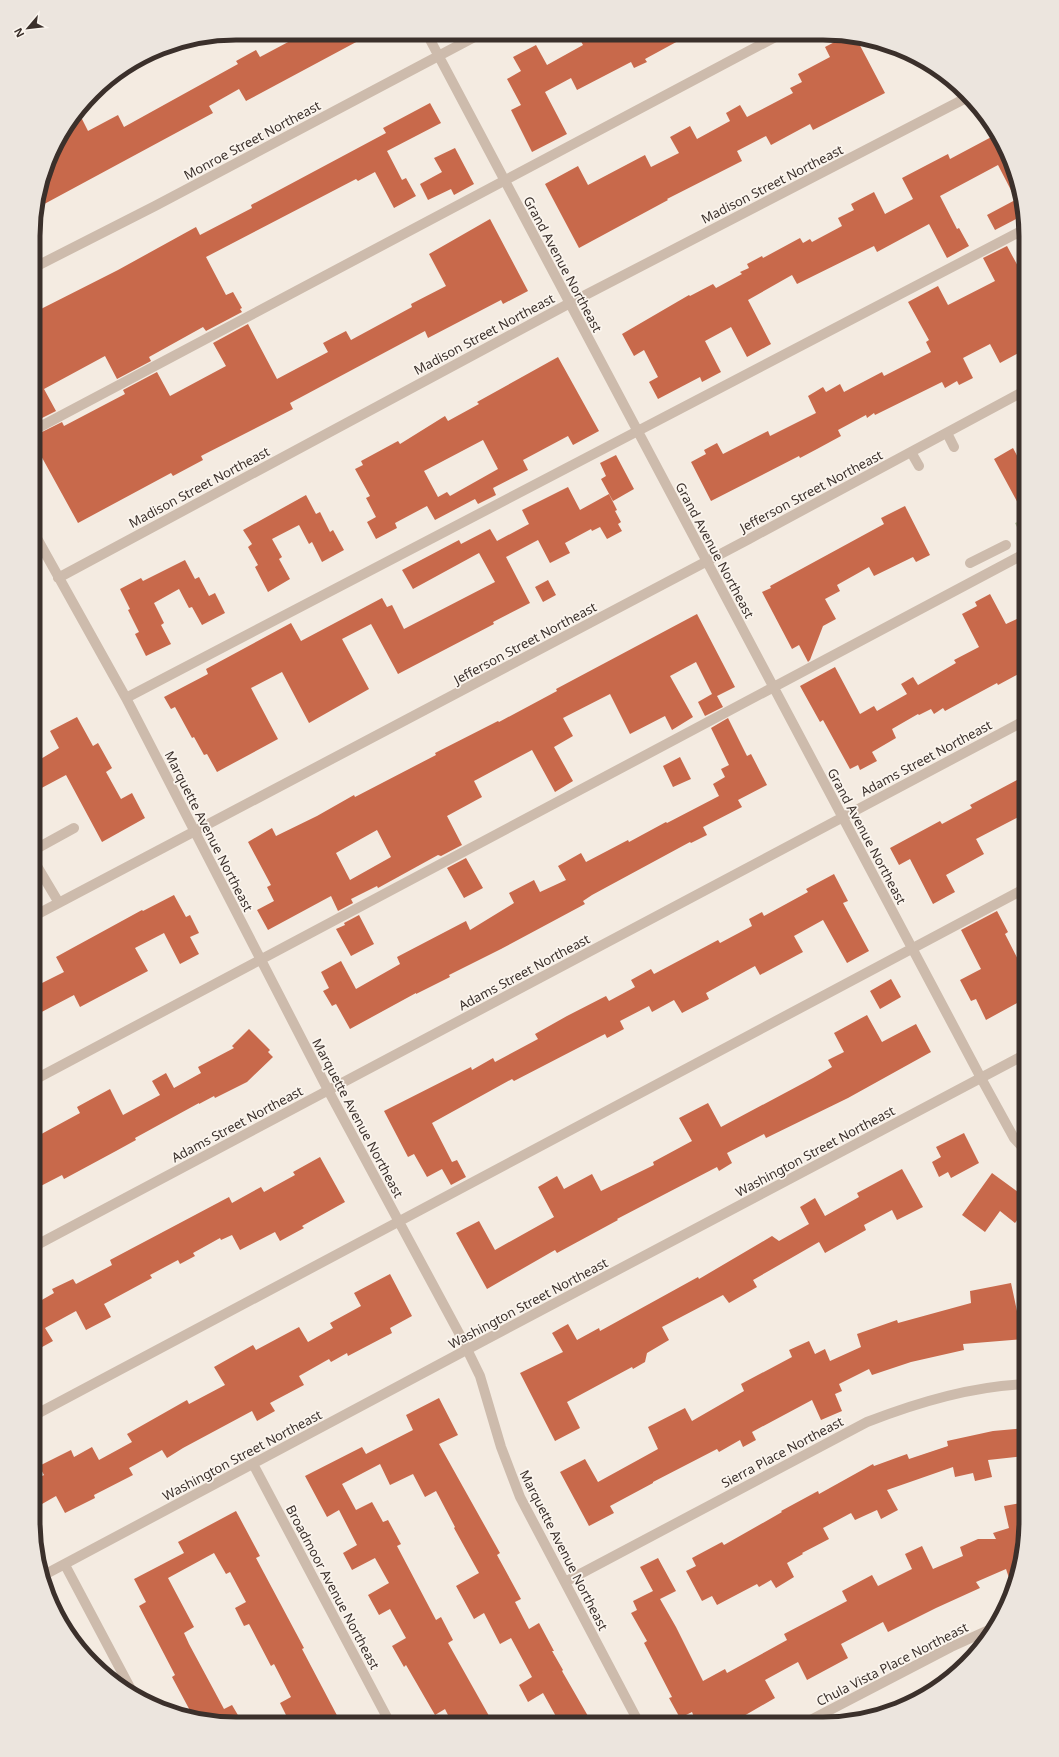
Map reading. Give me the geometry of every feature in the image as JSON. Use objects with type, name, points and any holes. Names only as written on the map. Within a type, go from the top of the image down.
[{"type":"street","name":"Grand Avenue Northeast","points":[[430,40],[912,949],[1014,1138],[1019,1143]]},
{"type":"street","name":"Monroe Street Northeast","points":[[40,264],[469,40]]},
{"type":"street","points":[[40,427],[770,40]]},
{"type":"street","name":"Madison Street Northeast","points":[[58,578],[570,303],[964,99]]},
{"type":"street","points":[[126,698],[1019,232]]},
{"type":"street","name":"Jefferson Street Northeast","points":[[40,913],[749,539],[1019,394]]},
{"type":"street","points":[[947,433],[954,447]]},
{"type":"street","points":[[911,452],[918,466]]},
{"type":"street","points":[[970,563],[1006,545]]},
{"type":"street","name":"Marquette Avenue Northeast","points":[[40,549],[126,698],[328,1090],[468,1349],[480,1376],[501,1447],[520,1497],[635,1717]]},
{"type":"street","points":[[40,1077],[1019,557]]},
{"type":"street","name":"Adams Street Northeast","points":[[40,1243],[1019,724]]},
{"type":"street","points":[[40,847],[74,828]]},
{"type":"street","points":[[40,871],[59,903]]},
{"type":"street","points":[[40,1412],[398,1220],[1019,892]]},
{"type":"street","name":"Washington Street Northeast","points":[[48,1574],[468,1349],[1019,1058]]},
{"type":"street","name":"Sierra Place Northeast","points":[[565,1582],[867,1422],[907,1406],[954,1394],[1003,1384],[1019,1384]]},
{"type":"street","name":"Broadmoor Avenue Northeast","points":[[253,1464],[387,1717]]},
{"type":"street","points":[[65,1565],[129,1685]]},
{"type":"street","name":"Chula Vista Place Northeast","points":[[816,1717],[951,1647],[985,1632]]},
{"type":"green space","points":[[1019,521],[1019,531],[1015,523]]},
{"type":"building","points":[[292,40],[360,40],[246,101],[239,89],[209,106],[213,113],[43,205],[50,173],[60,149],[81,116],[88,131],[118,115],[124,127],[238,64],[236,61],[256,50],[260,57]]},
{"type":"building","points":[[580,40],[680,40],[645,59],[647,62],[634,68],[631,62],[577,90],[571,78],[545,92],[567,134],[532,152],[511,110],[521,105],[507,79],[521,71],[513,57],[536,45],[547,65],[583,45]]},
{"type":"building","points":[[838,40],[859,44],[885,93],[813,130],[810,124],[771,145],[766,136],[737,151],[742,161],[667,199],[668,200],[579,248],[545,184],[578,166],[588,185],[645,155],[651,167],[679,153],[670,137],[690,126],[697,139],[730,121],[726,113],[740,105],[747,117],[793,93],[790,88],[802,82],[798,74],[830,57],[825,47]]},
{"type":"building","points":[[430,103],[441,123],[387,151],[402,180],[406,178],[416,196],[394,208],[375,172],[358,181],[356,179],[206,257],[226,295],[233,292],[242,308],[240,309],[242,312],[206,331],[203,327],[149,357],[151,361],[117,379],[105,356],[44,389],[56,411],[40,419],[40,309],[118,270],[196,227],[200,235],[252,208],[251,205],[386,133],[383,128]]},
{"type":"building","points":[[992,137],[1009,173],[1015,196],[998,165],[940,196],[957,229],[959,228],[969,246],[947,258],[929,224],[877,252],[874,246],[797,284],[792,275],[748,300],[771,344],[747,357],[731,327],[705,341],[721,372],[702,382],[700,377],[658,399],[649,382],[658,377],[644,350],[634,356],[622,334],[689,295],[690,296],[713,284],[716,288],[742,274],[740,272],[749,268],[747,264],[762,256],[763,258],[800,238],[803,243],[810,239],[812,242],[842,226],[838,218],[854,210],[851,204],[874,192],[885,214],[913,199],[902,178],[948,154],[950,159]]},
{"type":"building","points":[[455,148],[474,184],[454,195],[451,189],[428,200],[420,184],[442,172],[434,158]]},
{"type":"building","points":[[1015,200],[1018,218],[995,230],[987,215]]},
{"type":"building","points":[[490,219],[528,291],[503,304],[501,300],[428,338],[425,331],[290,403],[293,409],[201,456],[203,460],[173,476],[171,473],[78,523],[40,454],[40,433],[62,422],[64,426],[125,394],[123,390],[157,372],[170,396],[226,366],[213,343],[248,324],[277,379],[328,352],[323,343],[346,331],[351,340],[412,307],[411,304],[446,286],[429,254]]},
{"type":"building","points":[[1007,246],[1019,268],[1019,353],[1000,363],[990,344],[963,358],[973,378],[959,385],[957,381],[945,388],[942,382],[875,415],[874,413],[867,418],[866,415],[838,430],[841,436],[800,458],[799,456],[711,501],[691,462],[706,454],[704,450],[717,443],[723,454],[768,431],[770,436],[816,413],[808,396],[823,387],[826,392],[840,384],[844,392],[882,372],[884,376],[931,352],[926,342],[929,340],[908,302],[938,286],[948,305],[995,281],[983,258]]},
{"type":"building","points":[[558,357],[599,431],[573,445],[568,436],[523,460],[528,470],[493,488],[496,495],[478,504],[475,499],[435,520],[427,506],[395,523],[397,528],[376,539],[367,522],[376,517],[366,498],[370,496],[355,469],[363,465],[361,461],[398,441],[400,444],[445,416],[448,421],[479,404],[477,402]],"holes":[[[483,440],[498,469],[450,496],[447,492],[438,497],[424,471]]]},
{"type":"building","points":[[1013,448],[1019,460],[1019,505],[994,459]]},
{"type":"building","points":[[616,455],[634,489],[613,501],[601,479],[606,476],[600,463]]},
{"type":"building","points":[[568,487],[580,510],[609,494],[617,510],[615,511],[621,522],[618,524],[622,531],[607,539],[600,527],[592,531],[591,529],[565,543],[570,553],[550,563],[538,540],[506,557],[530,603],[493,622],[494,624],[398,674],[371,624],[342,639],[369,689],[309,723],[282,672],[251,688],[278,739],[217,772],[207,754],[204,755],[194,737],[192,738],[175,707],[171,709],[164,697],[208,674],[206,669],[291,623],[301,641],[382,598],[387,607],[392,605],[404,629],[495,582],[479,553],[413,589],[402,570],[459,540],[461,544],[490,529],[497,541],[529,524],[522,510]]},
{"type":"building","points":[[306,495],[316,514],[320,512],[330,532],[333,530],[344,550],[322,562],[312,542],[309,544],[299,525],[272,539],[282,557],[279,559],[290,579],[268,592],[255,567],[258,565],[248,547],[252,544],[243,530]]},
{"type":"building","points":[[905,506],[930,555],[916,562],[913,557],[874,576],[869,567],[837,585],[840,591],[825,599],[836,619],[823,626],[808,662],[799,645],[792,649],[762,592],[771,588],[770,586],[884,524],[881,518]]},
{"type":"building","points":[[185,560],[195,579],[199,577],[209,596],[215,593],[225,613],[202,625],[192,607],[189,608],[179,589],[154,603],[164,623],[161,625],[171,644],[146,656],[135,634],[139,632],[120,589],[141,578],[143,581]]},
{"type":"building","points":[[548,580],[556,595],[543,602],[535,587]]},
{"type":"building","points":[[990,594],[1006,624],[1019,618],[1019,674],[998,685],[997,683],[945,711],[943,708],[934,714],[931,709],[919,715],[918,714],[892,729],[896,738],[872,752],[877,761],[860,770],[858,765],[850,769],[823,720],[820,722],[800,686],[835,667],[860,714],[874,706],[877,711],[907,694],[901,684],[913,677],[918,685],[956,663],[954,660],[979,647],[962,614],[977,606],[975,602]]},
{"type":"building","points":[[697,614],[735,687],[717,696],[723,707],[705,716],[698,702],[712,694],[696,662],[670,676],[693,717],[672,730],[665,716],[630,734],[610,694],[563,718],[573,736],[554,747],[573,781],[555,792],[532,750],[474,781],[482,797],[447,816],[462,845],[441,856],[438,855],[378,888],[377,886],[351,899],[353,903],[338,911],[331,896],[268,930],[257,910],[274,901],[267,887],[271,885],[248,842],[272,828],[276,836],[317,816],[354,795],[355,797],[436,755],[435,753],[498,721],[499,722],[557,691],[556,689]],"holes":[[[377,830],[391,857],[350,880],[336,853]]]},
{"type":"building","points":[[77,717],[93,746],[98,743],[112,768],[106,772],[121,799],[132,793],[145,818],[102,842],[66,775],[40,789],[40,759],[59,748],[50,731]]},
{"type":"building","points":[[728,718],[747,756],[751,754],[767,785],[738,800],[742,807],[703,827],[707,835],[691,843],[690,842],[592,895],[583,901],[585,904],[350,1029],[336,1004],[332,1006],[323,991],[329,988],[321,972],[341,961],[356,989],[400,964],[397,957],[466,921],[470,930],[514,903],[509,893],[534,880],[540,892],[566,880],[558,866],[581,853],[586,862],[719,796],[713,784],[725,777],[721,769],[729,765],[711,728]]},
{"type":"building","points":[[680,757],[691,779],[673,787],[663,766]]},
{"type":"building","points":[[1017,780],[1019,783],[1019,817],[976,839],[984,854],[946,875],[955,892],[933,904],[910,859],[899,865],[890,848],[940,821],[942,824],[972,808],[970,805]]},
{"type":"building","points":[[466,858],[483,888],[464,898],[447,868]]},
{"type":"building","points":[[834,874],[848,901],[843,903],[869,951],[847,963],[823,920],[794,936],[803,952],[760,975],[755,966],[706,993],[709,999],[682,1013],[674,1000],[652,1012],[649,1006],[620,1021],[624,1029],[607,1038],[605,1034],[514,1081],[512,1079],[432,1123],[452,1162],[457,1160],[466,1177],[451,1185],[442,1169],[427,1177],[414,1154],[408,1157],[384,1111],[471,1067],[472,1070],[493,1058],[495,1062],[538,1039],[535,1034],[567,1016],[606,996],[609,1001],[635,987],[631,980],[651,969],[654,974],[718,940],[720,943],[752,926],[749,919],[762,912],[764,916],[808,892],[806,889]]},
{"type":"building","points":[[174,895],[186,917],[190,915],[199,933],[190,937],[199,954],[180,964],[164,933],[135,948],[148,971],[80,1007],[74,995],[40,1013],[40,984],[64,972],[56,957],[142,910],[143,911]]},
{"type":"building","points":[[997,911],[1008,932],[1005,934],[1019,961],[1019,1002],[986,1020],[976,999],[971,1001],[960,980],[981,969],[961,930]]},
{"type":"building","points":[[359,915],[374,944],[351,956],[336,929],[345,925],[344,923]]},
{"type":"building","points":[[891,979],[901,997],[880,1009],[870,991]]},
{"type":"building","points":[[867,1015],[882,1042],[916,1024],[931,1052],[848,1098],[766,1138],[764,1134],[727,1153],[732,1163],[719,1171],[717,1167],[617,1219],[618,1220],[557,1253],[555,1250],[487,1289],[456,1233],[479,1221],[495,1250],[554,1217],[538,1187],[557,1176],[564,1189],[592,1174],[601,1191],[654,1165],[653,1162],[692,1141],[679,1118],[708,1103],[721,1127],[813,1078],[832,1067],[828,1060],[844,1052],[834,1033]]},
{"type":"building","points":[[249,1029],[270,1050],[268,1052],[273,1057],[247,1082],[215,1098],[214,1096],[199,1103],[135,1138],[136,1140],[64,1179],[62,1175],[40,1186],[40,1135],[80,1113],[77,1107],[110,1089],[123,1115],[160,1095],[152,1081],[166,1073],[174,1088],[201,1073],[198,1067],[234,1048],[232,1046]]},
{"type":"building","points":[[964,1133],[979,1163],[951,1178],[948,1172],[939,1177],[932,1162],[941,1157],[936,1147]]},
{"type":"building","points":[[320,1157],[345,1202],[302,1226],[304,1228],[280,1241],[275,1232],[240,1250],[232,1235],[221,1240],[220,1238],[193,1253],[195,1256],[180,1264],[178,1260],[150,1275],[152,1278],[104,1304],[111,1317],[86,1330],[76,1311],[45,1328],[53,1341],[40,1348],[40,1301],[54,1293],[52,1289],[73,1279],[76,1284],[112,1265],[110,1260],[229,1197],[232,1203],[261,1187],[264,1192],[295,1175],[293,1172]]},
{"type":"building","points":[[902,1169],[923,1207],[897,1220],[892,1210],[864,1225],[866,1230],[825,1253],[819,1242],[753,1280],[757,1287],[729,1303],[723,1295],[662,1327],[669,1340],[647,1353],[645,1362],[633,1369],[632,1367],[567,1402],[580,1428],[555,1441],[520,1373],[563,1352],[552,1333],[568,1324],[577,1340],[599,1328],[600,1331],[698,1277],[699,1279],[772,1236],[779,1241],[809,1224],[800,1207],[815,1198],[825,1216],[859,1197],[857,1193]]},
{"type":"building","points":[[992,1173],[1019,1193],[1019,1218],[1015,1223],[1000,1211],[985,1232],[962,1215]]},
{"type":"building","points":[[390,1274],[412,1316],[390,1328],[392,1333],[348,1356],[347,1353],[331,1362],[329,1359],[299,1376],[304,1385],[270,1403],[275,1411],[257,1421],[252,1411],[167,1458],[162,1450],[129,1468],[133,1475],[94,1495],[95,1498],[65,1513],[56,1496],[42,1504],[40,1500],[40,1477],[44,1475],[40,1466],[71,1450],[74,1457],[92,1447],[99,1460],[132,1442],[127,1434],[187,1400],[189,1404],[225,1385],[214,1367],[253,1345],[256,1350],[299,1327],[308,1342],[333,1328],[330,1323],[361,1306],[354,1293]]},
{"type":"building","points":[[1011,1283],[1019,1320],[1019,1339],[963,1344],[964,1350],[911,1362],[872,1375],[869,1369],[839,1384],[842,1391],[835,1394],[842,1411],[821,1420],[812,1400],[752,1432],[756,1440],[743,1447],[740,1440],[719,1452],[717,1449],[610,1506],[614,1513],[589,1526],[560,1472],[585,1459],[598,1482],[658,1449],[648,1427],[685,1408],[692,1421],[744,1391],[741,1384],[792,1357],[789,1350],[809,1341],[815,1354],[825,1349],[830,1361],[861,1347],[857,1334],[897,1320],[898,1323],[971,1303],[970,1291]]},
{"type":"building","points":[[439,1398],[458,1435],[439,1444],[500,1553],[497,1555],[521,1599],[515,1602],[529,1629],[539,1623],[554,1651],[552,1651],[563,1670],[562,1671],[589,1717],[556,1717],[543,1693],[528,1702],[519,1685],[532,1677],[511,1638],[500,1644],[484,1613],[474,1619],[456,1586],[479,1573],[454,1528],[455,1527],[436,1491],[425,1497],[413,1474],[390,1485],[380,1464],[342,1484],[356,1510],[372,1502],[383,1522],[388,1520],[401,1544],[397,1546],[436,1620],[441,1617],[453,1640],[448,1643],[490,1717],[449,1717],[445,1709],[435,1715],[406,1665],[404,1667],[392,1646],[406,1638],[390,1609],[379,1615],[368,1595],[389,1583],[375,1558],[352,1570],[343,1553],[357,1545],[339,1510],[327,1517],[305,1476],[362,1447],[366,1454],[413,1430],[406,1415]]},
{"type":"building","points":[[1019,1429],[1019,1457],[988,1460],[992,1477],[975,1481],[973,1473],[955,1477],[953,1467],[887,1490],[898,1510],[881,1519],[877,1510],[855,1520],[851,1513],[823,1528],[829,1539],[802,1553],[803,1554],[787,1563],[794,1577],[776,1588],[771,1580],[759,1587],[757,1584],[717,1605],[712,1596],[702,1601],[686,1571],[696,1566],[692,1558],[722,1542],[724,1545],[782,1512],[781,1511],[818,1491],[819,1494],[873,1464],[874,1466],[907,1454],[909,1459],[948,1446],[947,1441],[993,1431]]},
{"type":"building","points":[[1019,1503],[1019,1534],[1010,1581],[1006,1569],[976,1582],[980,1588],[888,1632],[883,1622],[841,1644],[848,1658],[807,1680],[798,1662],[765,1680],[775,1698],[742,1717],[694,1717],[692,1712],[679,1717],[669,1698],[672,1697],[644,1643],[647,1641],[631,1613],[637,1610],[633,1601],[653,1591],[640,1567],[658,1558],[676,1591],[660,1599],[703,1681],[725,1669],[727,1673],[787,1640],[784,1634],[847,1601],[842,1591],[872,1575],[878,1586],[912,1569],[905,1554],[922,1546],[933,1569],[963,1556],[960,1547],[978,1539],[996,1539],[993,1533],[1009,1528],[1004,1506]]},
{"type":"building","points":[[236,1511],[260,1556],[256,1558],[304,1648],[302,1649],[338,1717],[287,1717],[280,1703],[291,1697],[274,1664],[271,1666],[249,1624],[244,1626],[235,1608],[246,1602],[230,1572],[226,1574],[214,1553],[168,1578],[194,1627],[184,1633],[189,1644],[224,1709],[232,1705],[239,1717],[223,1717],[190,1711],[172,1677],[175,1675],[139,1606],[146,1602],[134,1579],[184,1553],[178,1542]]}]
